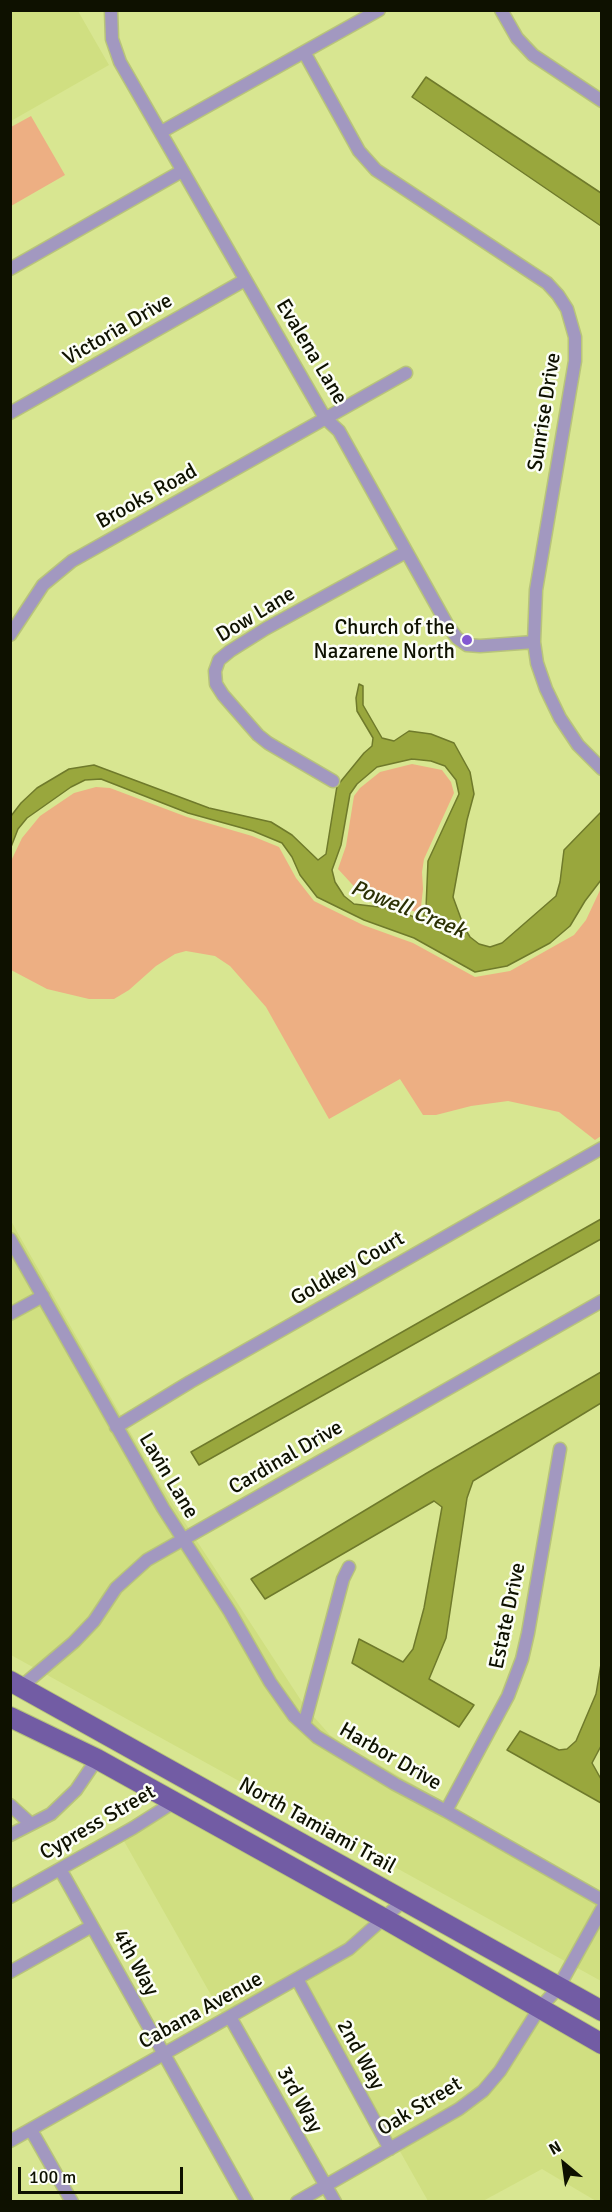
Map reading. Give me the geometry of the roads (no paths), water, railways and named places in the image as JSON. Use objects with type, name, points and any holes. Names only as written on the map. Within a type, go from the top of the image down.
[{"type":"main road","name":"North Tamiami Trail","points":[[16,1684],[402,1902],[602,2011]]},
{"type":"main road","points":[[10,1717],[97,1759],[385,1919],[602,2044]]},
{"type":"street","name":"Evalena Lane","points":[[111,10],[112,39],[116,53],[325,418],[339,431],[443,618],[457,638],[467,645],[534,642]]},
{"type":"street","points":[[161,132],[378,10]]},
{"type":"street","points":[[501,10],[517,38],[533,55],[602,101]]},
{"type":"street","name":"Sunrise Drive","points":[[304,52],[356,146],[376,170],[547,283],[567,309],[575,337],[575,361],[536,590],[534,642],[537,663],[546,690],[560,718],[578,745],[602,769]]},
{"type":"street","points":[[10,269],[182,171]]},
{"type":"street","name":"Victoria Drive","points":[[10,413],[245,280]]},
{"type":"street","name":"Brooks Road","points":[[10,635],[43,585],[67,565],[406,373]]},
{"type":"street","name":"Dow Lane","points":[[333,780],[258,735],[223,695],[216,684],[215,671],[219,660],[238,646],[406,552]]},
{"type":"street","name":"Goldkey Court","points":[[116,1427],[200,1376],[602,1148]]},
{"type":"street","name":"Lavin Lane","points":[[10,1239],[182,1539],[230,1611],[284,1704],[304,1725]]},
{"type":"street","points":[[10,1314],[43,1296]]},
{"type":"street","name":"Cardinal Drive","points":[[16,1684],[84,1632],[116,1588],[147,1560],[602,1301]]},
{"type":"street","name":"Estate Drive","points":[[446,1811],[508,1696],[522,1659],[560,1449]]},
{"type":"street","points":[[304,1725],[340,1590],[349,1567]]},
{"type":"street","name":"Harbor Drive","points":[[304,1725],[317,1737],[395,1784],[602,1900]]},
{"type":"street","points":[[10,1835],[51,1814],[76,1790],[97,1759]]},
{"type":"street","name":"Cypress Street","points":[[10,1897],[133,1828],[174,1802]]},
{"type":"street","points":[[10,1805],[32,1824]]},
{"type":"street","name":"4th Way","points":[[60,1869],[247,2202]]},
{"type":"street","name":"Cabana Avenue","points":[[10,2142],[356,1945],[402,1902]]},
{"type":"street","name":"Oak Street","points":[[297,2202],[459,2109],[483,2091],[500,2071],[539,2009],[558,1988],[602,1909]]},
{"type":"street","points":[[10,1972],[92,1926]]},
{"type":"street","name":"2nd Way","points":[[297,1979],[390,2149]]},
{"type":"street","name":"3rd Way","points":[[230,2017],[335,2202]]},
{"type":"street","points":[[32,2130],[72,2202]]},
{"type":"place","name":"Church of the Nazarene North","points":[[467,640]]},
{"type":"water label","name":"Powell Creek","points":[[408,910]]}]
